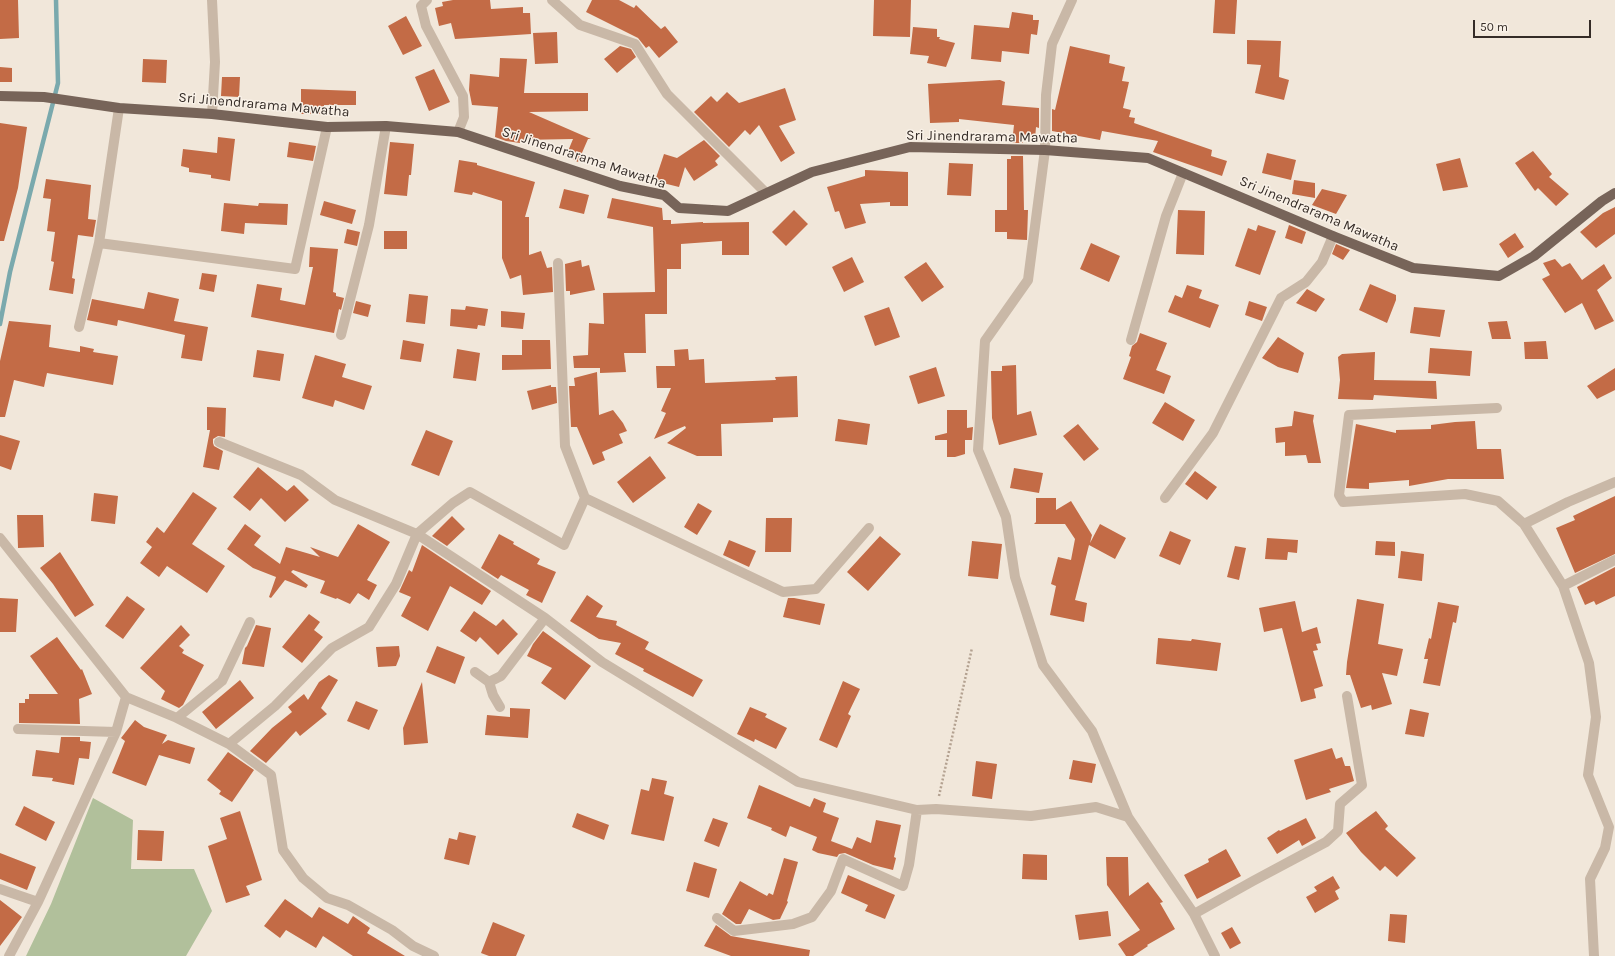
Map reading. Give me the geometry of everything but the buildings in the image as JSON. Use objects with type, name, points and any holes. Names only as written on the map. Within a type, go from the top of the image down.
[{"type":"main road","name":"Sri Jinendrarama Mawatha","points":[[0,96],[44,97],[119,108],[212,114],[327,127],[386,126],[458,132],[620,186],[664,195],[679,208],[728,211],[765,192],[812,172],[910,147],[1045,150],[1148,158],[1413,268],[1499,276],[1534,256],[1602,200],[1615,192]]},
{"type":"street","points":[[212,0],[215,62],[212,114]]},
{"type":"street","points":[[427,0],[421,6],[426,26],[463,96],[464,117],[458,132]]},
{"type":"street","points":[[552,0],[580,24],[636,44],[668,94],[765,192]]},
{"type":"street","points":[[1072,0],[1052,44],[1046,95],[1045,150],[1028,280],[985,341],[978,450],[1006,517],[1015,577],[1043,665],[1092,731],[1128,817],[1194,914],[1215,956]]},
{"type":"street","points":[[79,327],[99,243],[119,108]]},
{"type":"street","points":[[341,335],[369,226],[386,126]]},
{"type":"street","points":[[99,243],[295,269],[327,127]]},
{"type":"street","points":[[1131,340],[1166,216],[1183,173]]},
{"type":"street","points":[[1164,498],[1213,434],[1281,298],[1306,282],[1322,262],[1333,236]]},
{"type":"street","points":[[229,744],[275,706],[332,648],[369,627],[396,584],[417,534],[453,503],[470,492],[564,545],[585,498],[566,446],[558,263]]},
{"type":"street","points":[[1497,408],[1349,415],[1339,495],[1343,502],[1465,494],[1498,501],[1524,524],[1563,586],[1589,663],[1596,717],[1588,775],[1609,827],[1605,848],[1590,879],[1594,956]]},
{"type":"street","points":[[219,442],[301,474],[335,500],[417,534],[545,618],[602,662],[798,782],[917,810],[936,809],[1031,816],[1096,806],[1128,817]]},
{"type":"street","points":[[1524,524],[1568,502],[1615,482]]},
{"type":"street","points":[[585,498],[783,592],[816,589],[869,528]]},
{"type":"street","points":[[0,538],[126,697],[177,718],[229,744],[271,774],[283,850],[303,878],[327,898],[348,905],[392,930],[413,946],[434,956]]},
{"type":"street","points":[[1563,586],[1615,560]]},
{"type":"street","points":[[489,682],[501,676],[545,618]]},
{"type":"street","points":[[177,718],[222,681],[250,622]]},
{"type":"street","points":[[475,672],[489,682],[493,695],[500,708]]},
{"type":"street","points":[[1194,914],[1326,842],[1338,831],[1340,804],[1362,785],[1348,696]]},
{"type":"street","points":[[9,956],[38,902],[116,732],[126,697]]},
{"type":"street","points":[[18,729],[116,732]]},
{"type":"street","points":[[717,918],[734,931],[793,924],[812,917],[831,891],[843,859],[903,886],[909,865],[917,810]]},
{"type":"street","points":[[0,889],[38,902]]},
{"type":"path","points":[[936,809],[972,648]]},
{"type":"green space","points":[[93,798],[133,820],[131,869],[194,869],[212,911],[186,956],[26,956],[51,904]]},
{"type":"waterway","points":[[0,324],[10,272],[58,83],[56,0]]}]
